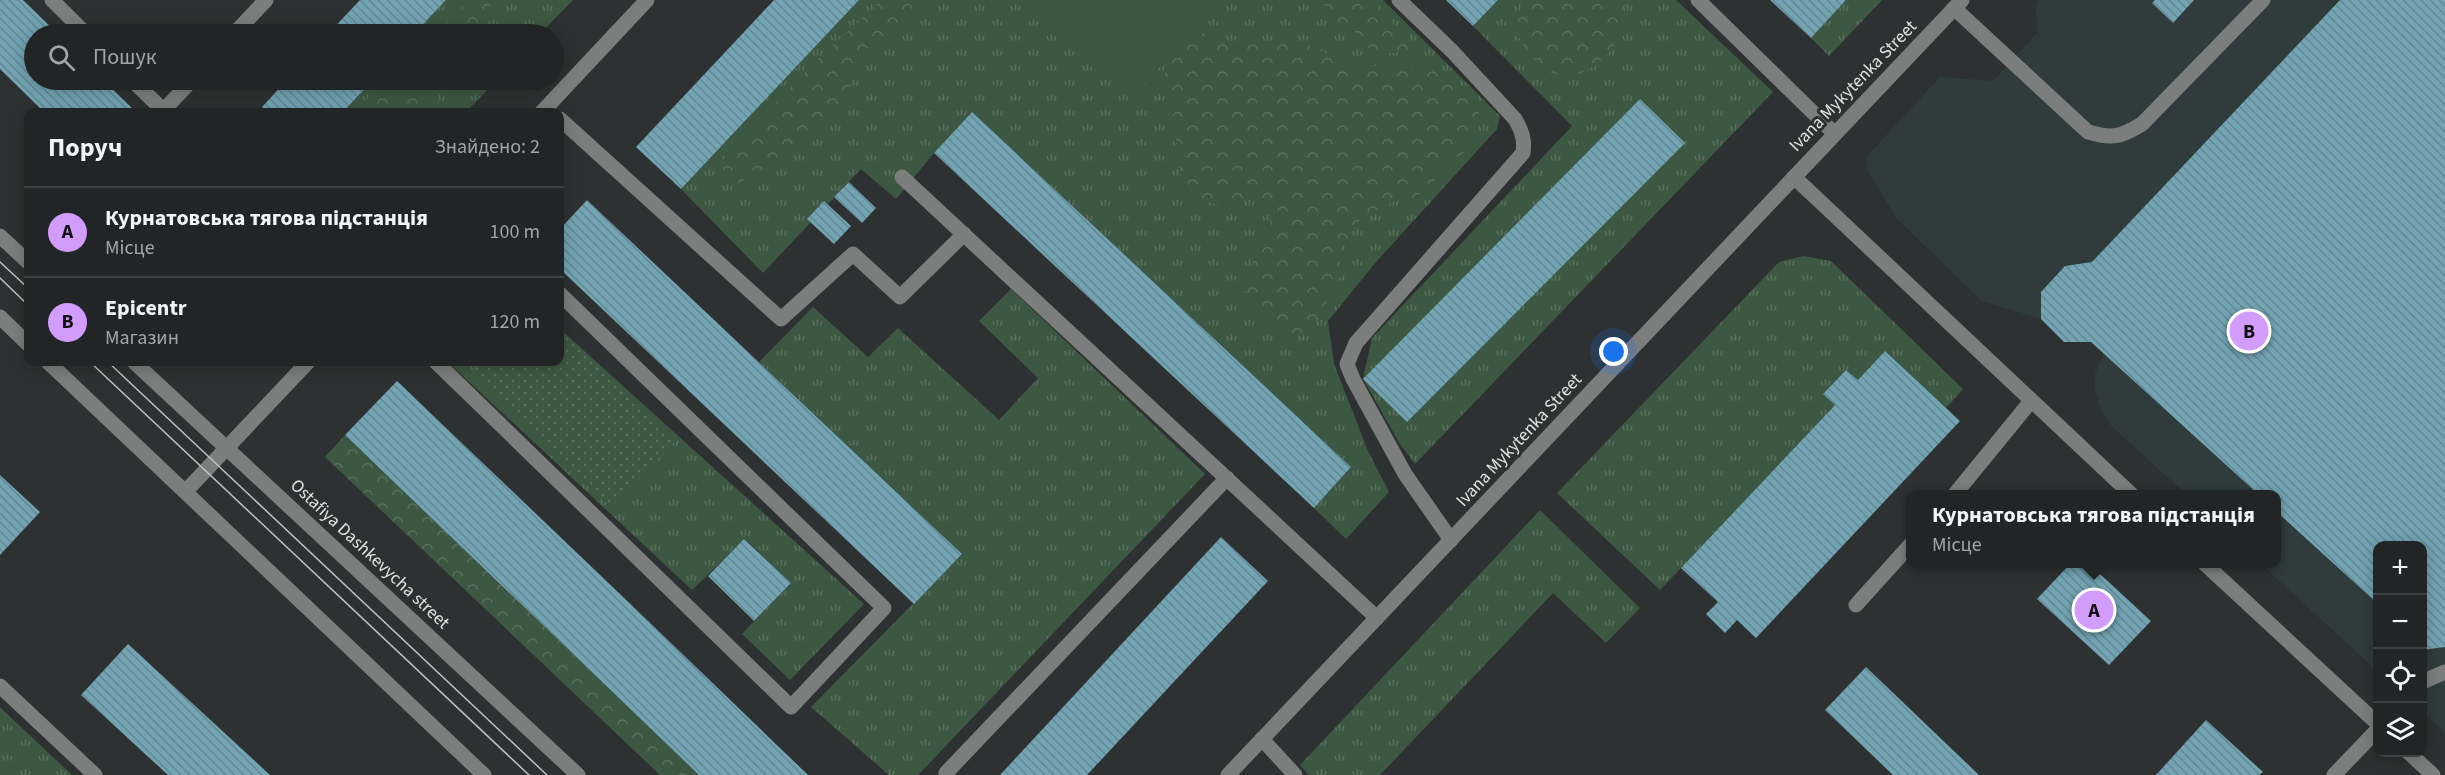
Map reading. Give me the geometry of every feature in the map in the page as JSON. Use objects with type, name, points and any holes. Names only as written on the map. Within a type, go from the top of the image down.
[{"type":"street","points":[[51,0],[76,24]]},
{"type":"street","points":[[243,24],[266,0]]},
{"type":"street","points":[[550,108],[647,0]]},
{"type":"street","points":[[1399,0],[1452,51],[1515,119],[1522,131],[1524,145],[1523,153],[1356,343],[1347,364],[1405,474],[1451,540]]},
{"type":"street","points":[[1698,0],[1834,134]]},
{"type":"street","points":[[1958,4],[2088,132],[2104,137],[2125,135],[2142,124],[2263,0]]},
{"type":"street","name":"Ivana Mykytenka Street","points":[[1228,775],[1958,4]]},
{"type":"street","points":[[142,90],[160,108]]},
{"type":"street","points":[[168,108],[183,90]]},
{"type":"street","points":[[564,123],[781,319],[853,254],[900,297],[964,234]]},
{"type":"street","points":[[902,177],[1377,618]]},
{"type":"street","points":[[1794,177],[2126,490]]},
{"type":"street","points":[[0,236],[24,258]]},
{"type":"street","points":[[440,366],[791,707],[884,608],[564,298]]},
{"type":"street","points":[[0,317],[24,340]]},
{"type":"street","points":[[52,366],[484,775]]},
{"type":"street","name":"Ostafiya Dashkevycha street","points":[[139,366],[578,775]]},
{"type":"street","points":[[186,491],[304,366]]},
{"type":"street","points":[[1959,490],[2031,401]]},
{"type":"street","points":[[946,773],[1227,478]]},
{"type":"street","points":[[1856,605],[1906,550]]},
{"type":"street","points":[[2209,568],[2373,719]]},
{"type":"street","points":[[2427,680],[2445,672]]},
{"type":"street","points":[[0,686],[95,775]]},
{"type":"street","points":[[2334,775],[2373,734]]},
{"type":"street","points":[[1262,739],[1295,775]]},
{"type":"street","points":[[2413,757],[2433,775]]},
{"type":"shaded area","points":[[2039,0],[2445,0],[2445,733],[2427,716],[2427,541],[2373,541],[2373,667],[2265,568],[2281,568],[2281,490],[2182,490],[2111,426],[2101,409],[2095,390],[2095,374],[2104,353],[2091,342],[2064,342],[2041,319],[1982,301],[1897,219],[1868,172],[1866,162],[1869,154],[1940,77],[1993,81],[2037,33],[2036,3]]},
{"type":"green space","points":[[446,0],[573,0],[550,24],[423,24]]},
{"type":"green space","points":[[467,0],[496,0],[477,24],[443,24],[453,18]]},
{"type":"green space","points":[[859,0],[1383,0],[1500,116],[1497,129],[1376,262],[1328,321],[1334,364],[1368,451],[1389,492],[1346,539],[1314,508],[1351,467],[972,112],[896,199],[861,169],[763,273],[681,189]]},
{"type":"green space","points":[[882,0],[934,0],[870,45],[852,66],[850,87],[840,109],[826,130],[792,154],[739,183],[725,180],[722,163],[731,144],[757,122],[823,54]]},
{"type":"green space","points":[[1012,0],[1216,0],[1132,100]]},
{"type":"green space","points":[[1320,0],[1371,0],[1389,21],[1409,35],[1412,50],[1385,54],[1372,51],[1352,29],[1335,19]]},
{"type":"green space","points":[[1498,0],[1676,0],[1773,92],[1415,464],[1400,444],[1363,379],[1372,338],[1572,126],[1473,26]]},
{"type":"green space","points":[[1522,0],[1628,0],[1623,9],[1617,40],[1608,54],[1587,70],[1563,76],[1544,68],[1535,60],[1515,30],[1523,4]]},
{"type":"green space","points":[[1846,0],[1882,0],[1829,56],[1811,38]]},
{"type":"green space","points":[[1197,31],[1228,44],[1254,45],[1300,41],[1336,58],[1366,66],[1416,65],[1447,76],[1468,96],[1481,116],[1470,148],[1440,170],[1431,186],[1414,198],[1393,202],[1359,221],[1340,250],[1341,276],[1329,288],[1324,313],[1307,331],[1290,335],[1244,301],[1249,272],[1268,234],[1272,212],[1257,199],[1217,205],[1199,199],[1180,174],[1174,117],[1166,95],[1165,68],[1174,50]]},
{"type":"green space","points":[[364,90],[487,90],[470,108],[347,108]]},
{"type":"green space","points":[[376,90],[437,90],[439,108],[360,108]]},
{"type":"green space","points":[[1803,256],[1831,261],[1963,389],[1946,408],[1885,351],[1858,380],[1846,370],[1824,394],[1835,405],[1660,590],[1557,493],[1779,262]]},
{"type":"green space","points":[[1011,289],[1205,474],[918,775],[889,775],[811,707],[962,554],[759,362],[813,307],[868,357],[898,328],[999,420],[1038,378],[979,321]]},
{"type":"green space","points":[[564,333],[864,604],[790,680],[742,634],[791,583],[745,539],[692,590],[452,366],[564,366]]},
{"type":"green space","points":[[564,336],[677,439],[612,509],[471,374],[479,366],[564,366]]},
{"type":"green space","points":[[345,435],[699,775],[660,775],[325,457]]},
{"type":"green space","points":[[1540,510],[1640,608],[1606,643],[1553,593],[1380,775],[1309,775],[1300,765]]},
{"type":"green space","points":[[0,707],[6,713],[72,775],[0,775]]},
{"type":"building","points":[[0,0],[23,0],[48,24],[24,24],[24,90],[113,90],[132,108],[40,108],[0,69]]},
{"type":"building","points":[[360,0],[446,0],[423,24],[337,24]]},
{"type":"building","points":[[774,0],[859,0],[681,189],[636,147]]},
{"type":"building","points":[[1446,0],[1498,0],[1473,26]]},
{"type":"building","points":[[1770,0],[1846,0],[1811,38]]},
{"type":"building","points":[[2155,0],[2194,0],[2173,23],[2152,3]]},
{"type":"building","points":[[2340,0],[2445,0],[2445,647],[2427,649],[2427,541],[2373,541],[2373,599],[2281,516],[2281,490],[2254,490],[2091,342],[2064,342],[2041,319],[2041,292],[2065,266],[2092,262]]},
{"type":"building","points":[[278,90],[364,90],[347,108],[262,107]]},
{"type":"building","points":[[1640,99],[1685,143],[1407,422],[1363,379]]},
{"type":"building","points":[[972,112],[1351,467],[1314,508],[934,153]]},
{"type":"building","points":[[849,182],[876,208],[862,223],[834,197]]},
{"type":"building","points":[[587,200],[962,554],[914,604],[564,273],[564,225]]},
{"type":"building","points":[[824,201],[851,226],[834,244],[807,219]]},
{"type":"building","points":[[1885,351],[1960,421],[1756,638],[1737,620],[1725,633],[1706,614],[1718,602],[1681,568],[1835,405],[1823,394],[1846,370],[1858,380]]},
{"type":"building","points":[[397,381],[808,775],[699,775],[345,435]]},
{"type":"building","points":[[0,475],[40,512],[0,555]]},
{"type":"building","points":[[1221,537],[1268,581],[1087,775],[1000,775]]},
{"type":"building","points":[[744,539],[791,583],[754,621],[708,576]]},
{"type":"building","points":[[2066,568],[2093,568],[2151,621],[2109,665],[2037,599]]},
{"type":"building","points":[[128,644],[270,775],[168,775],[81,695]]},
{"type":"building","points":[[1866,667],[1979,775],[1893,775],[1825,710]]},
{"type":"building","points":[[2206,720],[2263,772],[2259,775],[2156,775]]},
{"type":"tram line","points":[[0,262],[24,284]]},
{"type":"tram line","points":[[0,278],[24,301]]},
{"type":"tram line","points":[[94,366],[529,775]]},
{"type":"tram line","points":[[112,366],[547,775]]},
{"type":"place","name":"Epicentr","points":[[2249,331]]},
{"type":"place","name":"Курнатовська тягова пiдстанцiя","points":[[2094,610]]}]
